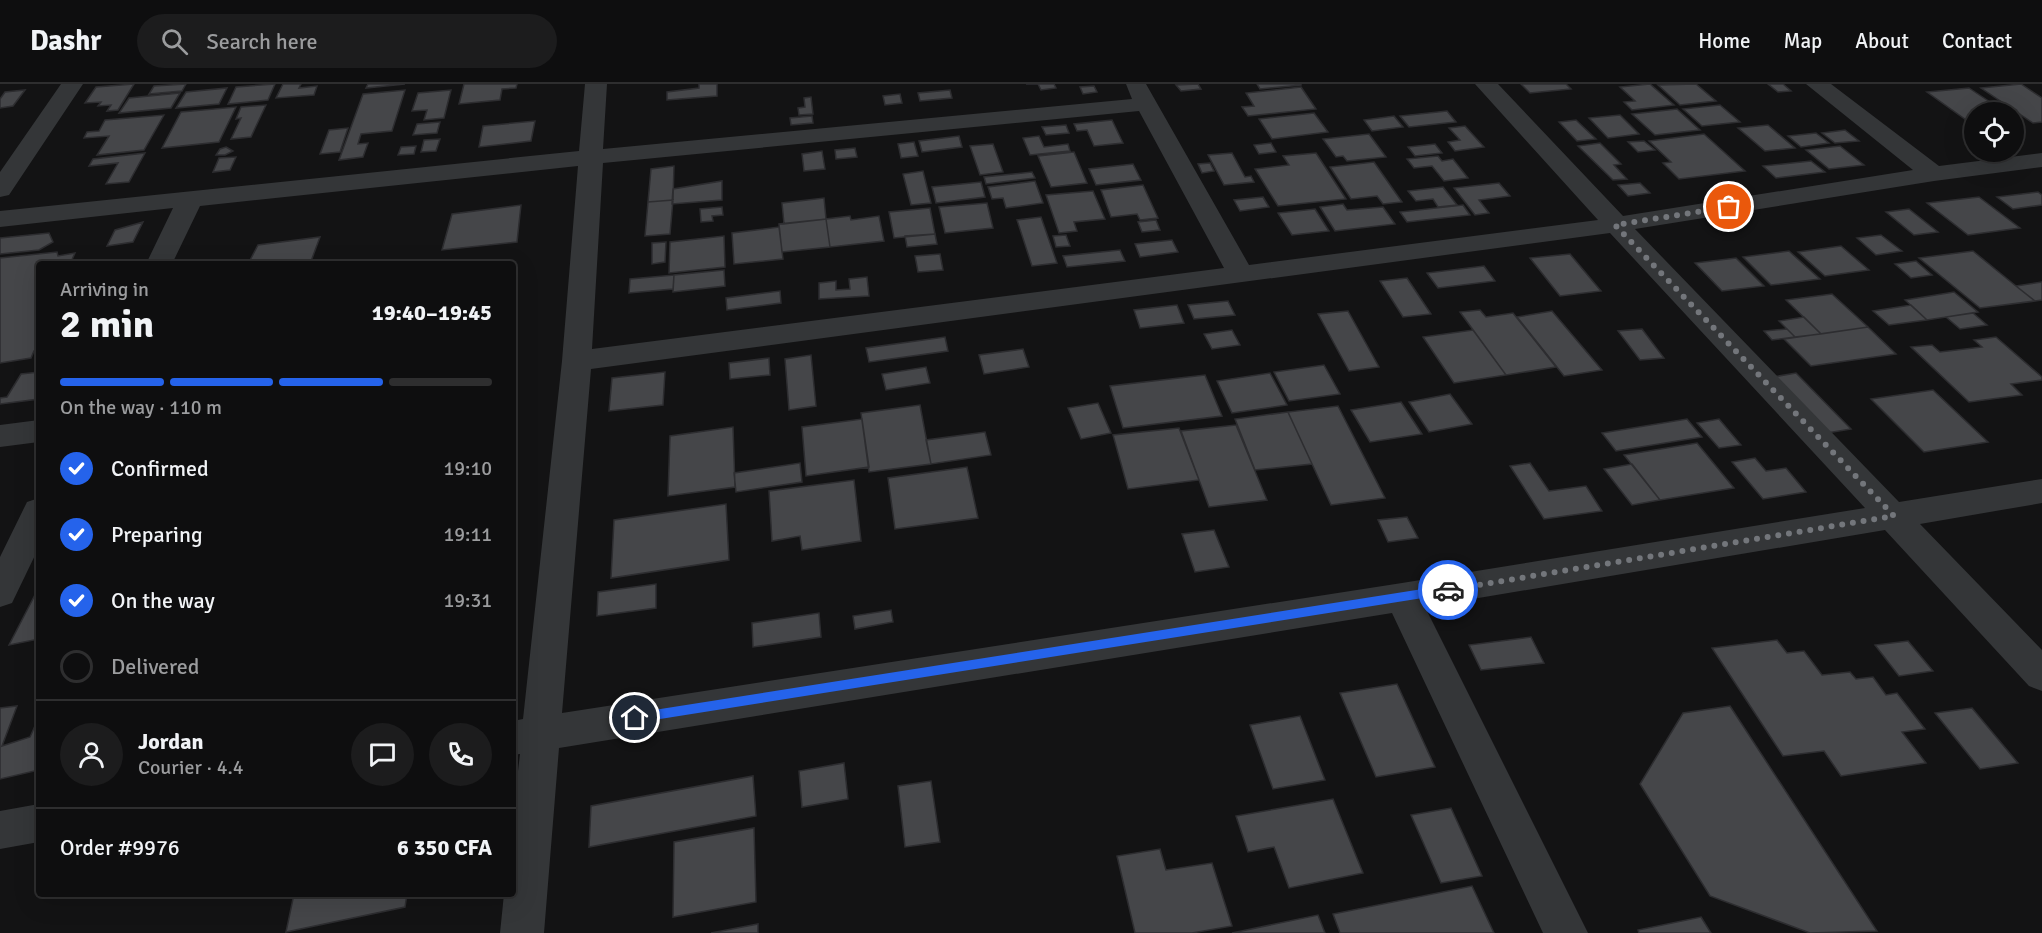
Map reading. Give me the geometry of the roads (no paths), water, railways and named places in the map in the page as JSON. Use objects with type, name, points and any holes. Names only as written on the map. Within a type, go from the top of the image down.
[{"type":"street","points":[[0,190],[72,84]]},
{"type":"street","points":[[522,933],[528,735],[577,361],[596,84]]},
{"type":"street","points":[[1486,84],[1615,225],[1894,516],[2042,675]]},
{"type":"street","points":[[1817,84],[1934,174]]},
{"type":"street","points":[[0,219],[592,157],[1140,94],[1241,274]]},
{"type":"street","points":[[577,361],[1615,225],[1934,174],[2042,160]]},
{"type":"street","points":[[160,261],[190,200]]},
{"type":"street","points":[[0,436],[36,431]]},
{"type":"street","points":[[528,735],[1402,597],[2042,491]]},
{"type":"street","points":[[0,592],[36,517]]},
{"type":"street","points":[[1402,597],[1566,933]]},
{"type":"street","points":[[0,830],[36,824]]}]
